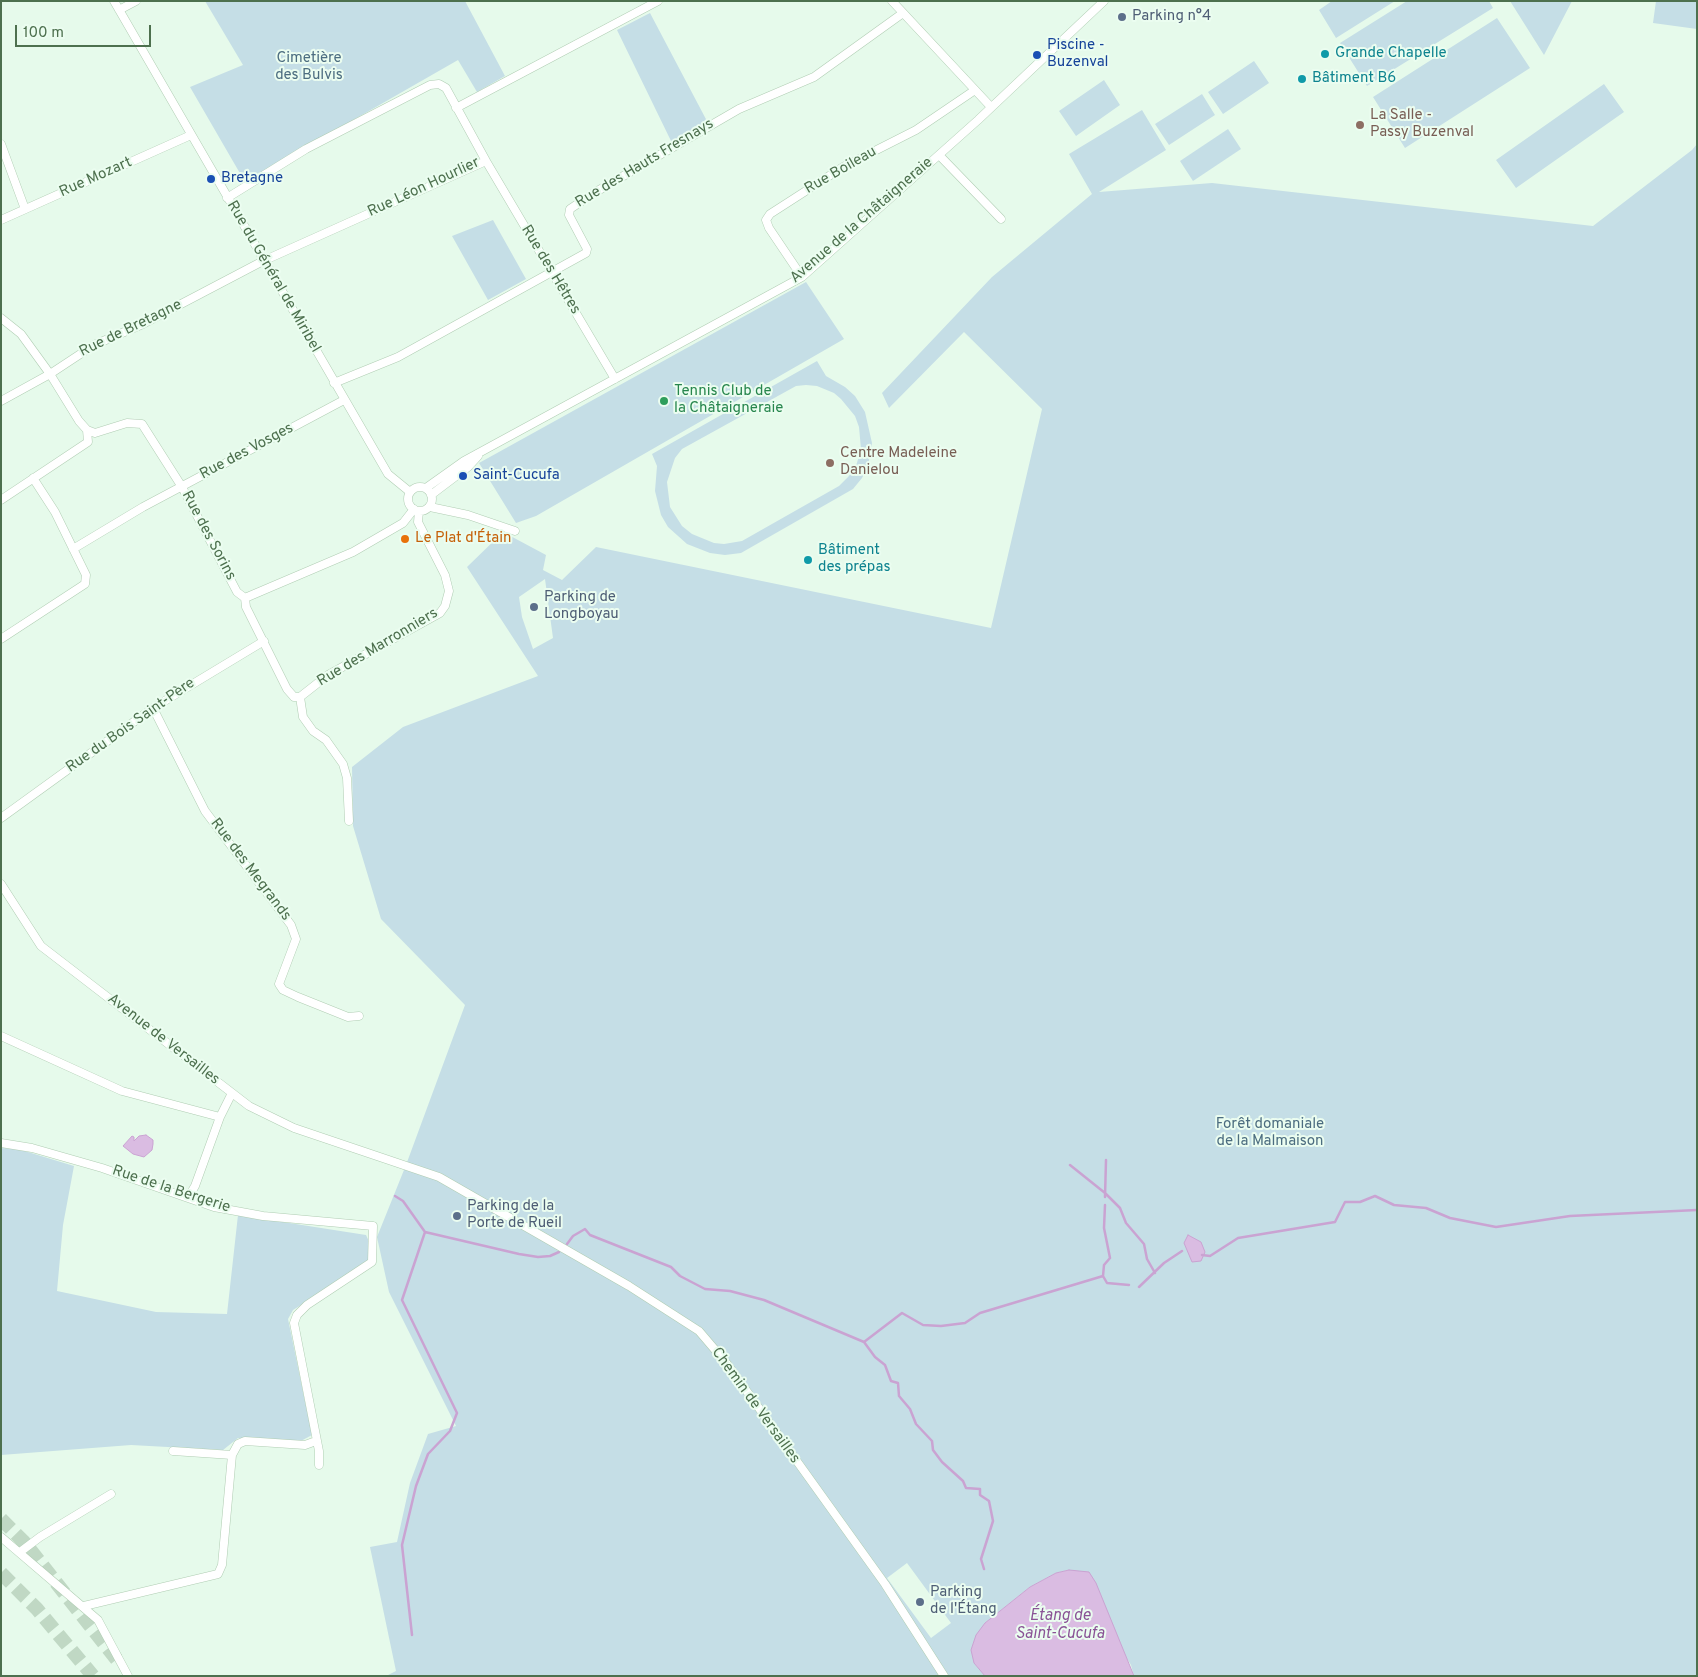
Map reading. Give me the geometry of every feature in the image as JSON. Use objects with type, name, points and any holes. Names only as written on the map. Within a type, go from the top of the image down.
[{"type":"street","name":"Rue du Général de Miribel","points":[[114,1],[388,474],[410,492]]},
{"type":"street","points":[[119,10],[136,1]]},
{"type":"street","points":[[456,108],[658,1]]},
{"type":"street","points":[[892,1],[991,107]]},
{"type":"street","name":"Avenue de la Châtaigneraie","points":[[429,492],[464,461],[802,277],[939,155],[1104,1]]},
{"type":"street","name":"Rue des Hauts Fresnays","points":[[334,383],[398,357],[586,253],[587,248],[569,215],[570,209],[594,193],[739,109],[814,77],[903,13]]},
{"type":"street","name":"Rue Léon Hourlier","points":[[227,198],[306,149],[430,84],[439,84],[446,88],[486,161],[264,261]]},
{"type":"street","name":"Rue Boileau","points":[[802,277],[769,228],[766,220],[770,214],[843,167],[916,130],[975,90]]},
{"type":"street","name":"Rue Mozart","points":[[1,220],[191,135]]},
{"type":"street","points":[[1,144],[26,209]]},
{"type":"street","points":[[939,155],[1001,219]]},
{"type":"street","name":"Rue des Hêtres","points":[[486,161],[615,379]]},
{"type":"street","name":"Rue de Bretagne","points":[[1,401],[50,374],[94,345],[143,324],[264,261]]},
{"type":"street","points":[[1,318],[21,334],[50,374],[78,421],[87,430],[88,442],[1,500]]},
{"type":"street","name":"Rue des Vosges","points":[[73,549],[143,507],[344,400]]},
{"type":"street","name":"Rue des Sorins","points":[[87,430],[95,433],[127,423],[142,424],[182,487],[237,592],[245,598],[246,607],[287,689],[294,697],[300,697]]},
{"type":"street","points":[[1,639],[85,584],[86,575],[55,512],[33,478]]},
{"type":"street","points":[[416,510],[410,505],[410,492],[415,488],[429,492],[430,507]]},
{"type":"street","points":[[245,598],[353,552],[403,523],[416,510],[430,507],[468,515],[514,531]]},
{"type":"street","name":"Rue des Marronniers","points":[[300,697],[328,675],[440,613],[445,606],[449,591],[445,575],[418,522],[416,510]]},
{"type":"street","name":"Rue du Bois Saint-Père","points":[[1,818],[153,708],[264,641]]},
{"type":"street","points":[[300,697],[303,718],[313,731],[326,740],[343,764],[347,778],[349,821]]},
{"type":"street","name":"Rue des Megrands","points":[[153,708],[205,811],[291,924],[296,939],[279,984],[283,990],[348,1017],[359,1016]]},
{"type":"street","name":"Avenue de Versailles","points":[[1,884],[41,946],[249,1106],[294,1128],[360,1149]]},
{"type":"street","points":[[1,1036],[122,1090],[220,1117]]},
{"type":"street","points":[[189,1196],[204,1164],[220,1117],[232,1093]]},
{"type":"street","name":"Rue de la Bergerie","points":[[1,1143],[32,1148],[102,1168],[189,1196],[214,1207],[263,1216],[373,1226],[372,1262],[307,1305],[297,1315],[294,1323],[316,1441]]},
{"type":"street","name":"Chemin de Versailles","points":[[360,1149],[440,1177],[596,1269],[629,1286],[699,1331],[728,1364],[885,1584],[944,1676]]},
{"type":"street","points":[[84,1606],[218,1574],[221,1571],[232,1455],[238,1444],[245,1441],[305,1445],[316,1441],[320,1451],[319,1465]]},
{"type":"street","points":[[174,1450],[232,1455]]},
{"type":"street","points":[[20,1552],[46,1533],[111,1494]]},
{"type":"street","points":[[1,1537],[84,1606],[104,1628],[128,1676]]},
{"type":"green space","name":"Cimetière des Bulvis","points":[[205,1],[465,1],[505,76],[477,92],[458,60],[245,182],[190,87],[243,65]]},
{"type":"green space","points":[[1332,1],[1395,1],[1336,38],[1319,10]]},
{"type":"green space","points":[[1407,1],[1489,1],[1493,8],[1367,86],[1340,43]]},
{"type":"green space","points":[[1510,1],[1572,1],[1544,55]]},
{"type":"green space","points":[[1656,1],[1697,1],[1697,29],[1653,23]]},
{"type":"green space","points":[[650,13],[708,123],[672,143],[617,30]]},
{"type":"green space","points":[[1497,18],[1530,68],[1405,148],[1373,97]]},
{"type":"green space","points":[[1254,61],[1269,83],[1223,114],[1208,92]]},
{"type":"green space","points":[[1104,80],[1120,105],[1076,136],[1059,111]]},
{"type":"green space","points":[[1604,84],[1624,112],[1516,188],[1496,160]]},
{"type":"green space","points":[[1202,94],[1215,115],[1169,145],[1155,124]]},
{"type":"green space","name":"Forêt domaniale de la Malmaison","points":[[1142,110],[1166,150],[1099,192],[1212,183],[1593,226],[1692,150],[1697,144],[1697,1676],[1134,1676],[1131,1665],[1069,1570],[1056,1573],[1030,1587],[985,1623],[974,1663],[985,1676],[386,1676],[396,1671],[370,1547],[397,1542],[410,1483],[428,1434],[456,1426],[389,1292],[377,1237],[406,1165],[465,1005],[381,919],[353,826],[352,767],[403,727],[538,676],[467,567],[503,532],[546,555],[543,570],[562,580],[596,547],[991,628],[1042,409],[964,332],[889,408],[882,393],[992,277],[1092,194],[1069,154]],"holes":[[[545,579],[553,638],[533,649],[522,617],[519,597]],[[907,1563],[951,1623],[931,1638],[887,1578]]]},
{"type":"green space","points":[[1228,129],[1241,149],[1193,181],[1180,161]]},
{"type":"green space","points":[[493,220],[526,279],[488,300],[452,236]]},
{"type":"green space","name":"Tennis Club de la Châtaigneraie","points":[[806,282],[844,339],[536,516],[516,523],[479,463]]},
{"type":"green space","points":[[817,361],[826,376],[845,387],[855,396],[865,412],[872,443],[868,466],[862,478],[853,489],[741,553],[725,555],[710,553],[687,544],[668,527],[661,515],[655,491],[657,466],[652,454]],"holes":[[[796,386],[817,386],[834,393],[841,399],[855,416],[859,427],[861,449],[856,466],[849,476],[839,486],[742,541],[724,544],[714,543],[692,534],[682,526],[670,507],[667,482],[675,458],[682,449]]]},
{"type":"green space","points":[[1,1148],[18,1149],[74,1166],[63,1225],[57,1291],[156,1312],[227,1314],[238,1215],[366,1235],[372,1248],[372,1261],[293,1310],[288,1319],[312,1435],[299,1442],[238,1438],[223,1450],[131,1445],[1,1455]]},
{"type":"water","points":[[146,1135],[153,1140],[153,1144],[152,1150],[144,1157],[133,1154],[123,1146],[132,1136],[134,1141],[139,1136]]},
{"type":"water","points":[[1188,1235],[1201,1242],[1205,1252],[1201,1261],[1192,1262],[1184,1243]]},
{"type":"water","name":"Étang de Saint-Cucufa","points":[[1069,1570],[1089,1572],[1096,1583],[1134,1676],[985,1676],[974,1663],[971,1650],[976,1635],[985,1623],[1030,1587],[1056,1573]]},
{"type":"waterway","points":[[1105,1197],[1106,1160]]},
{"type":"waterway","points":[[1070,1165],[1105,1193],[1120,1208],[1126,1223],[1144,1244],[1147,1259],[1155,1273]]},
{"type":"waterway","points":[[395,1196],[403,1201],[425,1232],[538,1257],[550,1256],[559,1252]]},
{"type":"waterway","points":[[1202,1255],[1210,1256],[1238,1238],[1335,1222],[1345,1202],[1360,1202],[1375,1196],[1394,1205],[1426,1208],[1450,1218],[1496,1227],[1570,1216],[1697,1210]]},
{"type":"waterway","points":[[1103,1276],[1104,1265],[1110,1258],[1104,1228],[1105,1205]]},
{"type":"waterway","points":[[567,1244],[573,1236],[585,1229],[590,1235],[671,1267],[680,1276],[705,1289],[730,1291],[764,1300],[864,1342],[875,1357],[885,1365],[891,1381],[898,1383],[899,1396],[910,1409],[916,1424],[932,1441],[933,1450],[942,1462],[963,1481],[966,1488],[980,1489],[980,1495],[989,1501],[993,1521],[981,1559],[984,1569]]},
{"type":"waterway","points":[[412,1635],[402,1545],[416,1486],[428,1454],[450,1431],[457,1413],[402,1300],[425,1232]]},
{"type":"waterway","points":[[1139,1287],[1164,1263],[1182,1251]]},
{"type":"waterway","points":[[864,1342],[902,1313],[923,1325],[941,1326],[965,1323],[980,1313],[1103,1276],[1107,1283],[1129,1285]]},
{"type":"tunnel","points":[[1,1519],[24,1542],[118,1661]]},
{"type":"tunnel","points":[[1,1573],[37,1609],[93,1676]]},
{"type":"place","name":"Parking n°4","points":[[1122,17]]},
{"type":"place","name":"Grande Chapelle","points":[[1325,54]]},
{"type":"place","name":"Piscine - Buzenval","points":[[1037,55]]},
{"type":"place","name":"Bâtiment B6","points":[[1302,79]]},
{"type":"place","name":"La Salle - Passy Buzenval","points":[[1360,125]]},
{"type":"place","name":"Bretagne","points":[[211,179]]},
{"type":"place","name":"Tennis Club de la Châtaigneraie","points":[[664,401]]},
{"type":"place","name":"Centre Madeleine Danielou","points":[[830,463]]},
{"type":"place","name":"Saint-Cucufa","points":[[463,476]]},
{"type":"place","name":"Le Plat d'Étain","points":[[405,539]]},
{"type":"place","name":"Bâtiment des prépas","points":[[808,560]]},
{"type":"place","name":"Parking de Longboyau","points":[[534,607]]},
{"type":"place","name":"Parking de la Porte de Rueil","points":[[457,1216]]},
{"type":"place","name":"Parking de l'Étang","points":[[920,1602]]}]
